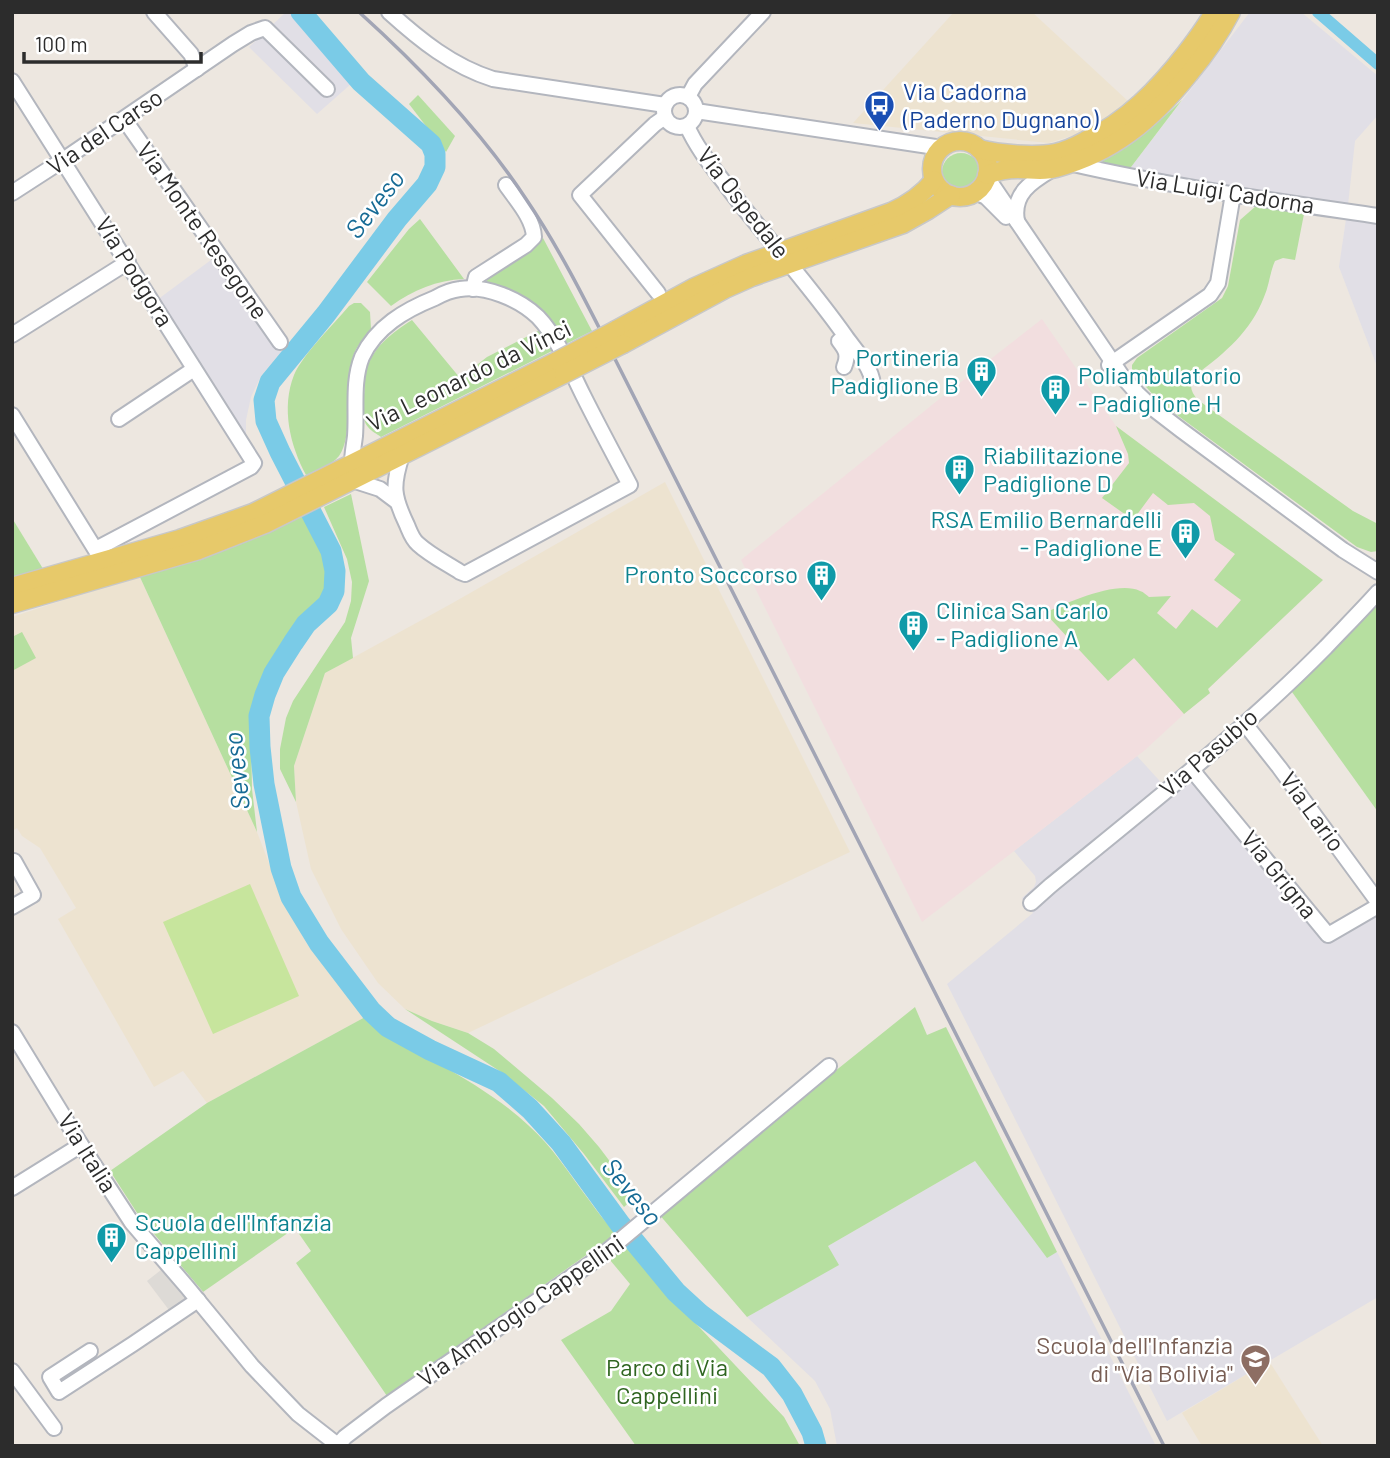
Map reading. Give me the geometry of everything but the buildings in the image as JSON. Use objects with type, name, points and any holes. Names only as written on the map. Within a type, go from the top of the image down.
[{"type":"main road","points":[[979,149],[986,159],[987,175],[982,186],[961,197],[941,189],[934,180],[932,165],[942,148],[952,142],[964,142],[991,152],[1055,153],[1075,146],[1116,124],[1152,94],[1193,44],[1214,12]]},
{"type":"main road","points":[[987,175],[1015,169],[1051,170],[1073,164],[1125,137],[1163,106],[1206,53],[1231,12]]},
{"type":"main road","name":"Via Leonardo da Vinci","points":[[12,587],[202,532],[289,503],[352,471],[401,455],[565,371],[619,337],[751,277],[784,257],[909,204],[925,192],[934,180]]},
{"type":"main road","name":"Via Leonardo da Vinci","points":[[784,257],[903,224],[951,195]]},
{"type":"main road","name":"Via Leonardo da Vinci","points":[[352,471],[370,453],[565,371]]},
{"type":"main road","name":"Via Leonardo da Vinci","points":[[12,604],[102,562]]},
{"type":"street","points":[[154,12],[191,54],[197,69]]},
{"type":"street","points":[[389,12],[415,35],[474,73],[493,79],[665,111]]},
{"type":"street","points":[[688,97],[695,84],[763,12]]},
{"type":"street","name":"Via del Carso","points":[[12,193],[251,33],[265,28],[327,89]]},
{"type":"street","name":"Via Podgora","points":[[12,81],[254,464]]},
{"type":"street","points":[[658,293],[580,195],[655,124],[671,98],[688,97],[696,111],[694,119],[687,126],[679,128],[672,126],[665,111]]},
{"type":"street","points":[[696,111],[942,148]]},
{"type":"street","name":"Via Monte Resegone","points":[[124,119],[280,342]]},
{"type":"street","name":"Via Ospedale","points":[[687,126],[703,155],[802,279],[870,371],[873,383]]},
{"type":"street","name":"Via Luigi Cadorna","points":[[1073,164],[1233,194],[1378,216]]},
{"type":"street","points":[[1018,222],[1017,207],[1024,190],[1032,181],[1051,170]]},
{"type":"street","points":[[987,175],[1111,364]]},
{"type":"street","points":[[473,289],[476,277],[534,237],[530,220],[506,185]]},
{"type":"street","points":[[975,192],[986,197],[1006,216],[1111,364],[1137,393],[1155,410],[1343,550],[1372,568],[1378,579]]},
{"type":"street","points":[[1111,364],[1214,291],[1218,283],[1233,194]]},
{"type":"street","points":[[12,335],[128,262]]},
{"type":"street","name":"Via Ospedale","points":[[802,279],[801,291],[847,351],[845,367]]},
{"type":"street","points":[[396,501],[352,471],[358,370],[362,357],[374,338],[392,321],[410,309],[459,289],[491,292],[526,307],[535,314],[549,331],[565,371]]},
{"type":"street","points":[[119,419],[194,369]]},
{"type":"street","name":"Via Leonardo da Vinci","points":[[401,455],[397,471],[396,501],[416,543],[465,574],[630,485],[565,371]]},
{"type":"street","points":[[12,415],[102,562]]},
{"type":"street","points":[[355,436],[360,447],[370,453]]},
{"type":"street","name":"Via Leonardo da Vinci","points":[[102,562],[254,464]]},
{"type":"street","name":"Via Pasubio","points":[[1031,903],[1245,723],[1303,670],[1378,592]]},
{"type":"street","name":"Via Lario","points":[[1245,723],[1378,904]]},
{"type":"street","name":"Via Grigna","points":[[1192,770],[1328,935],[1378,904]]},
{"type":"street","points":[[12,862],[14,861],[33,895],[12,906]]},
{"type":"street","name":"Via Italia","points":[[12,1032],[132,1223],[252,1366],[299,1415],[338,1445]]},
{"type":"street","name":"Via Ambrogio Cappellini","points":[[338,1445],[387,1406],[600,1257],[830,1066]]},
{"type":"street","points":[[12,1188],[81,1145]]},
{"type":"street","points":[[90,1351],[50,1377],[59,1392],[134,1345],[198,1300]]},
{"type":"street","points":[[12,1371],[54,1429]]},
{"type":"shaded area","points":[[286,12],[291,12],[351,84],[317,114],[249,47]]},
{"type":"shaded area","points":[[954,12],[1032,12],[1129,102],[1094,129],[1049,143],[853,123]]},
{"type":"shaded area","points":[[1250,12],[1301,12],[1378,76],[1378,115],[1355,141],[1348,205],[1128,171]]},
{"type":"shaded area","points":[[1346,219],[1378,224],[1378,369],[1339,267]]},
{"type":"shaded area","points":[[215,257],[282,351],[261,376],[251,397],[246,420],[246,439],[157,300]]},
{"type":"shaded area","points":[[1042,319],[1116,426],[1323,580],[1208,689],[1210,693],[1145,750],[922,922],[741,560]]},
{"type":"shaded area","points":[[665,482],[850,852],[468,1033],[405,1009],[378,983],[341,929],[311,869],[296,802],[294,766],[325,673]]},
{"type":"shaded area","points":[[139,575],[257,832],[283,900],[307,944],[335,981],[367,1016],[207,1103],[183,1071],[154,1087],[58,919],[76,908],[40,848],[22,836],[17,828],[12,831],[12,617]]},
{"type":"shaded area","points":[[1137,756],[1168,790],[1191,773],[1327,942],[1378,912],[1378,1297],[1167,1421],[947,984],[1033,913],[1022,898],[1034,887],[1035,876],[1014,851]]},
{"type":"shaded area","points":[[975,1161],[1047,1257],[1057,1252],[1156,1446],[837,1446],[830,1409],[815,1381],[747,1317],[838,1265],[828,1246]]},
{"type":"shaded area","points":[[175,1259],[205,1294],[172,1314],[147,1281]]},
{"type":"shaded area","name":"Scuola dell'Infanzia di \"Via Bolivia\"","points":[[1269,1361],[1323,1446],[1202,1446],[1182,1413]]},
{"type":"green space","points":[[418,95],[455,136],[446,152],[409,104]]},
{"type":"green space","points":[[1182,100],[1128,171],[1097,165],[1096,161],[1141,134]]},
{"type":"green space","points":[[961,153],[975,158],[980,172],[975,186],[961,191],[947,186],[942,172],[947,158]]},
{"type":"green space","points":[[1256,206],[1304,214],[1295,260],[1283,258],[1275,261],[1259,309],[1227,349],[1197,374],[1191,384],[1193,393],[1198,400],[1353,511],[1378,524],[1378,551],[1371,552],[1357,547],[1177,415],[1155,397],[1132,371],[1132,365],[1137,358],[1222,298],[1228,286],[1240,220]]},
{"type":"green space","points":[[420,219],[464,279],[444,281],[426,287],[391,306],[367,282]]},
{"type":"green space","points":[[543,238],[592,331],[566,344],[551,320],[534,303],[513,291],[487,282],[487,275]]},
{"type":"green space","points":[[354,303],[361,303],[370,312],[371,329],[353,357],[344,447],[332,462],[306,475],[289,426],[290,388],[304,358]]},
{"type":"green space","points":[[412,320],[460,378],[487,357],[540,330],[552,351],[381,437],[369,428],[364,420],[368,364],[377,349],[390,336]]},
{"type":"green space","points":[[1116,426],[1323,580],[1208,689],[1210,693],[1184,714],[1134,658],[1108,681],[1045,613],[1105,590],[1130,588],[1149,597],[1171,596],[1157,613],[1176,629],[1192,609],[1217,628],[1241,600],[1214,580],[1235,554],[1215,540],[1210,516],[1194,503],[1168,505],[1153,493],[1133,520],[1102,498],[1129,463]]},
{"type":"green space","points":[[351,494],[369,581],[351,638],[353,658],[325,673],[294,766],[296,802],[280,769],[280,749],[286,718],[293,701],[345,622],[351,601],[352,582],[347,559],[324,507]]},
{"type":"green space","points":[[304,516],[324,554],[326,591],[320,604],[295,627],[280,650],[253,711],[252,789],[257,832],[139,575],[206,557]]},
{"type":"green space","points":[[12,518],[45,572],[12,582]]},
{"type":"green space","points":[[1378,604],[1378,812],[1292,692]]},
{"type":"green space","points":[[22,632],[36,658],[12,671],[12,637]]},
{"type":"green space","points":[[250,884],[299,996],[213,1034],[163,922]]},
{"type":"green space","points":[[915,1007],[927,1035],[946,1027],[1057,1252],[1047,1258],[975,1161],[828,1246],[839,1265],[747,1317],[658,1213]]},
{"type":"green space","points":[[405,1009],[468,1033],[494,1049],[579,1124],[636,1196],[624,1207],[544,1106],[501,1072]]},
{"type":"green space","points":[[367,1016],[406,1044],[490,1095],[528,1125],[553,1151],[616,1234],[387,1396],[296,1263],[311,1251],[295,1228],[203,1292],[139,1216],[110,1171],[207,1103]]},
{"type":"green space","name":"Parco di Via Cappellini","points":[[627,1245],[685,1312],[784,1417],[800,1446],[636,1446],[561,1340],[611,1311],[630,1284],[610,1260]]},
{"type":"waterway","name":"Seveso","points":[[301,12],[361,82],[431,144],[435,154],[435,167],[427,184],[270,382],[264,400],[266,421],[331,551],[335,571],[334,591],[328,604],[306,624],[274,673],[259,716],[264,784],[281,868],[291,897],[319,943],[371,1011],[388,1027],[499,1082],[530,1109],[561,1143],[620,1224],[676,1292],[700,1314],[771,1367],[792,1394],[812,1432],[816,1446]]},
{"type":"waterway","points":[[1318,12],[1378,64]]},
{"type":"railway","points":[[359,12],[427,77],[489,148],[526,199],[564,260],[1164,1446]]},
{"type":"place","name":"Via Cadorna (Paderno Dugnano)","points":[[880,133]]},
{"type":"place","name":"Portineria Padiglione B","points":[[982,399]]},
{"type":"place","name":"Poliambulatorio - Padiglione H","points":[[1055,417]]},
{"type":"place","name":"Riabilitazione Padiglione D","points":[[960,497]]},
{"type":"place","name":"RSA Emilio Bernardelli - Padiglione E","points":[[1185,561]]},
{"type":"place","name":"Pronto Soccorso","points":[[821,602]]},
{"type":"place","name":"Clinica San Carlo - Padiglione A","points":[[913,652]]},
{"type":"place","name":"Scuola dell'Infanzia Cappellini","points":[[112,1264]]},
{"type":"place","name":"Scuola dell'Infanzia di \"Via Bolivia\"","points":[[1256,1387]]}]
